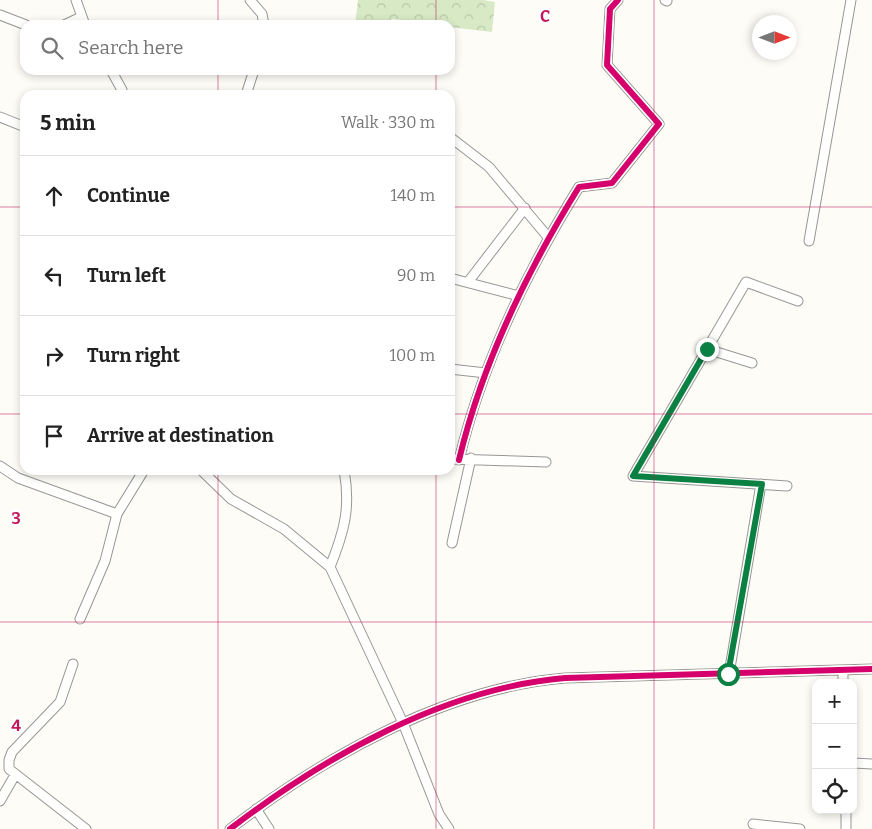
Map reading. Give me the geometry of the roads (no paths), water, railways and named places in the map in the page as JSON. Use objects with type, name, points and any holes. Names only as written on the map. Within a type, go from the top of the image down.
[{"type":"street","points":[[76,0],[83,20]]},
{"type":"street","points":[[250,0],[262,14],[263,20]]},
{"type":"street","points":[[455,457],[505,324],[548,237],[579,187],[612,183],[659,124],[607,65],[610,9],[618,0]]},
{"type":"street","points":[[809,241],[851,0]]},
{"type":"street","points":[[0,14],[20,22]]},
{"type":"street","points":[[114,75],[122,90]]},
{"type":"street","points":[[248,90],[252,75]]},
{"type":"street","points":[[0,117],[20,124]]},
{"type":"street","points":[[455,141],[489,167],[548,237]]},
{"type":"street","points":[[468,282],[525,208]]},
{"type":"street","points":[[455,279],[519,296]]},
{"type":"street","points":[[787,486],[633,476],[746,282],[798,301]]},
{"type":"street","points":[[707,349],[752,362]]},
{"type":"street","points":[[455,369],[486,374]]},
{"type":"street","points":[[452,543],[471,458]]},
{"type":"street","points":[[455,460],[471,458],[546,462]]},
{"type":"street","points":[[0,466],[18,478],[117,514]]},
{"type":"street","points":[[80,619],[105,561],[117,514],[141,475]]},
{"type":"street","points":[[206,475],[231,499],[284,529],[330,567],[403,723],[440,814],[449,829]]},
{"type":"street","points":[[330,567],[346,522],[348,492],[345,475]]},
{"type":"street","points":[[728,674],[762,484]]},
{"type":"street","points":[[73,664],[60,702],[12,752],[9,768],[15,775],[86,829]]},
{"type":"street","points":[[230,829],[256,809],[344,754],[403,723],[470,696],[540,680],[872,669]]},
{"type":"street","points":[[843,670],[843,679]]},
{"type":"street","points":[[857,763],[872,764]]},
{"type":"street","points":[[0,801],[15,775]]},
{"type":"street","points":[[256,809],[270,829]]},
{"type":"street","points":[[846,814],[846,829]]},
{"type":"street","points":[[752,824],[800,829]]}]
